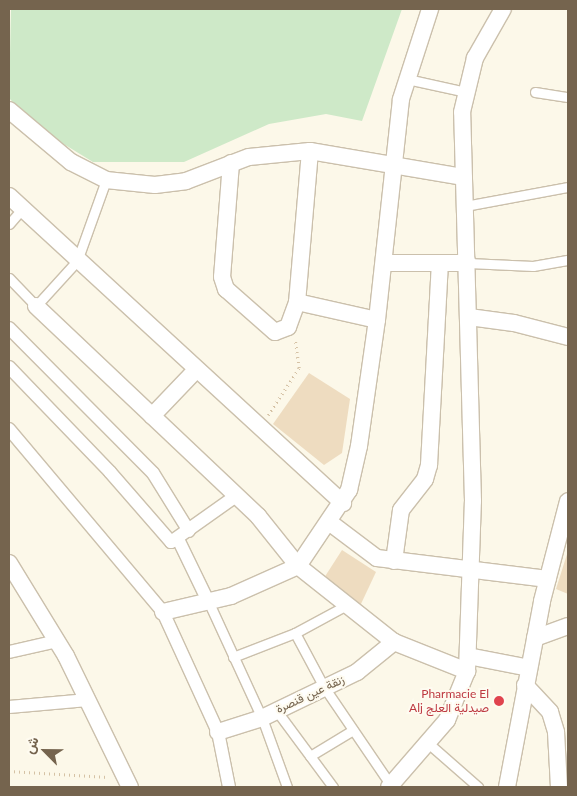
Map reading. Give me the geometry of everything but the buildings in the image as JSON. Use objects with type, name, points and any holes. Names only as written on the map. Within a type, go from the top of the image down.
[{"type":"street","points":[[163,612],[209,603],[298,566],[343,503],[359,446],[384,263],[401,99],[430,9]]},
{"type":"street","points":[[391,787],[447,720],[468,664],[469,571],[473,501],[468,263],[462,112],[466,92],[482,44],[503,9]]},
{"type":"street","points":[[9,110],[71,162],[106,180],[155,185],[186,181],[231,164],[263,155],[310,151],[335,153],[395,167],[464,177]]},
{"type":"street","points":[[231,164],[224,284],[270,330],[285,330],[292,322],[297,302],[310,151]]},
{"type":"street","points":[[9,196],[77,261],[343,503]]},
{"type":"street","points":[[384,263],[440,265],[468,263]]},
{"type":"street","points":[[394,561],[401,510],[425,479],[429,465],[440,265]]},
{"type":"street","points":[[297,302],[377,320]]},
{"type":"street","points":[[36,306],[236,496],[279,539],[298,566],[345,606],[394,642],[468,664],[529,668]]},
{"type":"street","points":[[469,317],[514,323],[568,335]]},
{"type":"street","points":[[9,328],[153,473],[189,531]]},
{"type":"street","points":[[9,367],[110,472],[171,542],[178,539],[236,496]]},
{"type":"street","points":[[152,416],[196,370]]},
{"type":"street","points":[[9,429],[163,612],[218,732],[229,787]]},
{"type":"street","points":[[507,787],[535,638],[568,501]]},
{"type":"street","points":[[329,522],[371,554],[394,561],[548,579]]},
{"type":"street","points":[[178,539],[209,603]]},
{"type":"street","points":[[9,563],[57,641],[127,781]]},
{"type":"street","points":[[535,638],[568,626]]},
{"type":"street","points":[[9,652],[57,641]]},
{"type":"street","name":"زنقة عين قنصرة","points":[[218,732],[269,714],[357,672],[394,642]]},
{"type":"street","points":[[525,685],[550,712],[554,725],[559,787]]},
{"type":"street","points":[[9,707],[88,700]]},
{"type":"lane","points":[[406,79],[466,92]]},
{"type":"lane","points":[[535,92],[568,97]]},
{"type":"lane","points":[[9,278],[36,306],[77,261],[106,180]]},
{"type":"lane","points":[[465,206],[568,187]]},
{"type":"lane","points":[[9,224],[22,209]]},
{"type":"lane","points":[[468,263],[533,266],[568,260]]},
{"type":"lane","points":[[209,603],[233,657],[269,714],[310,756],[333,787]]},
{"type":"lane","points":[[233,657],[295,633],[345,606]]},
{"type":"lane","points":[[295,633],[324,687],[391,787]]},
{"type":"lane","points":[[269,714],[287,787]]},
{"type":"lane","points":[[310,756],[353,730]]},
{"type":"lane","points":[[428,743],[478,787]]},
{"type":"path","points":[[259,428],[299,368],[292,322]]},
{"type":"path","points":[[9,771],[127,781]]},
{"type":"green space","points":[[11,9],[402,9],[362,121],[326,114],[269,124],[184,162],[93,162],[36,127],[9,98]]},
{"type":"place","name":"Pharmacie El Alj صيدلية العلج","points":[[499,701]]}]
